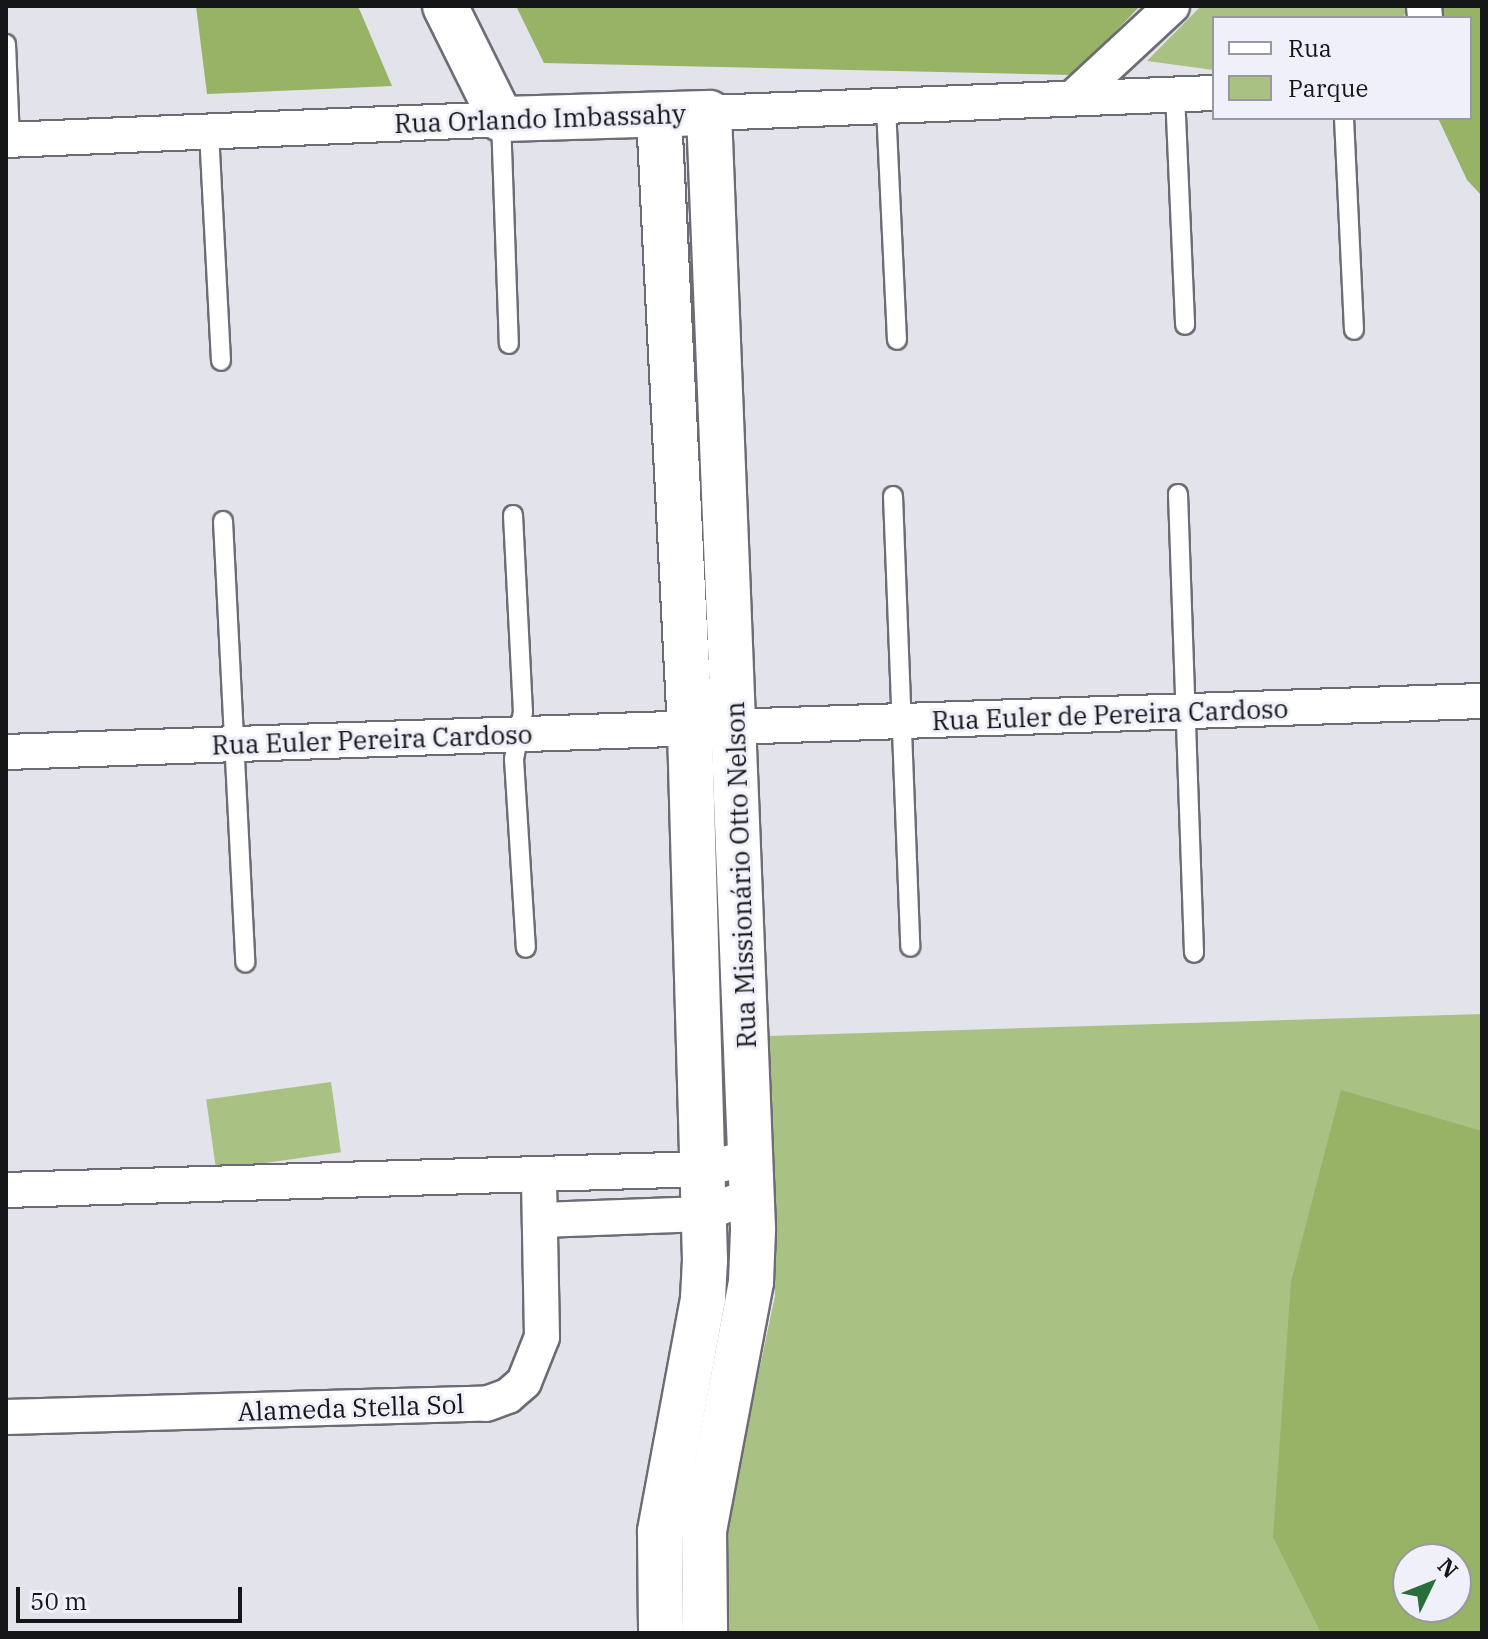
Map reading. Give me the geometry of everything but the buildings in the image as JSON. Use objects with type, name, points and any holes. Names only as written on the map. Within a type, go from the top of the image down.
[{"type":"street","points":[[445,6],[501,119]]},
{"type":"street","points":[[1074,97],[1172,6]]},
{"type":"street","name":"Rua Orlando Imbassahy","points":[[8,140],[1212,93]]},
{"type":"street","name":"Rua Missionário Otto Nelson","points":[[705,1633],[704,1530],[751,1282],[752,1176],[737,729],[709,113]]},
{"type":"street","name":"Rua Missionário Otto Nelson","points":[[659,115],[690,730],[704,1169],[703,1299],[660,1532],[661,1633]]},
{"type":"street","name":"Rua Euler de Pereira Cardoso","points":[[737,729],[1482,701]]},
{"type":"street","name":"Rua Euler Pereira Cardoso","points":[[6,752],[737,729]]},
{"type":"street","points":[[6,1190],[704,1169],[752,1176]]},
{"type":"street","name":"Alameda Stella Sol","points":[[6,1417],[486,1404],[508,1396],[524,1382],[542,1337],[539,1175]]},
{"type":"street","points":[[541,1220],[704,1214],[752,1176]]},
{"type":"lane","points":[[6,44],[8,140]]},
{"type":"lane","points":[[1175,93],[1185,325]]},
{"type":"lane","points":[[886,107],[897,340]]},
{"type":"lane","points":[[501,119],[509,344]]},
{"type":"lane","points":[[1344,120],[1354,330]]},
{"type":"lane","points":[[209,132],[221,361]]},
{"type":"lane","points":[[1178,494],[1194,953]]},
{"type":"lane","points":[[893,496],[910,947]]},
{"type":"lane","points":[[513,515],[519,735],[514,759],[526,948]]},
{"type":"lane","points":[[223,521],[245,962]]},
{"type":"green space","points":[[196,6],[358,6],[392,86],[207,94]]},
{"type":"green space","points":[[516,6],[1140,6],[1074,75],[544,63]]},
{"type":"green space","points":[[1201,6],[1408,6],[1404,16],[1212,16],[1212,70],[1147,61]]},
{"type":"green space","points":[[1435,6],[1482,6],[1482,196],[1467,180],[1439,120],[1472,120],[1472,16],[1438,16]]},
{"type":"green space","points":[[1482,1014],[1482,1633],[718,1633],[715,1578],[775,1296],[768,1036]]},
{"type":"green space","points":[[331,1082],[341,1152],[216,1170],[206,1100]]},
{"type":"green space","points":[[1341,1090],[1482,1131],[1482,1633],[1321,1633],[1273,1537],[1291,1282]]}]
